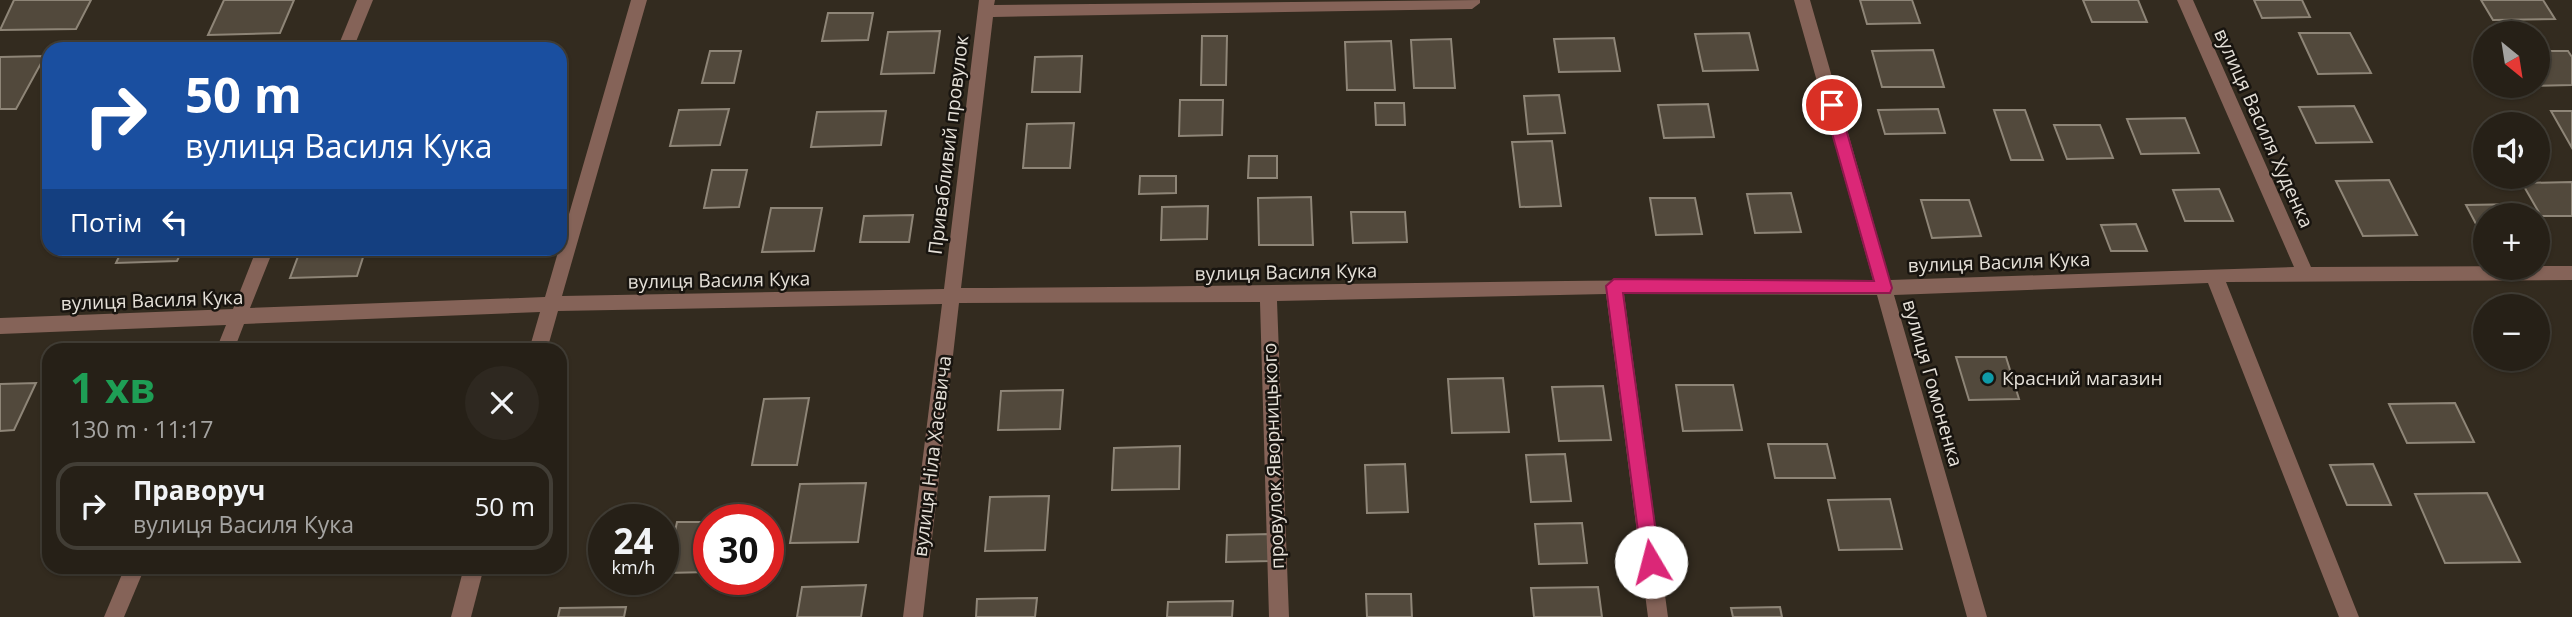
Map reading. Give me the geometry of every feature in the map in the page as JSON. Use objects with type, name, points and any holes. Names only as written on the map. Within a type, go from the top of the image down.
[{"type":"street","points":[[348,42],[365,0]]},
{"type":"street","points":[[567,249],[639,0]]},
{"type":"street","points":[[986,5],[1472,3],[1472,0]]},
{"type":"street","name":"вулиця Гомоненка","points":[[1801,0],[1977,617]]},
{"type":"street","name":"вулиця Василя Худенка","points":[[2185,0],[2305,274]]},
{"type":"street","name":"Привабливий провулок","points":[[952,296],[986,5]]},
{"type":"street","points":[[228,343],[263,256]]},
{"type":"street","points":[[540,343],[565,256]]},
{"type":"street","name":"вулиця Василя Кука","points":[[0,326],[551,304],[952,296],[1268,294],[1614,286],[1884,288],[2214,275],[2572,273]]},
{"type":"street","points":[[2214,275],[2349,617]]},
{"type":"street","points":[[1614,286],[1658,617]]},
{"type":"street","name":"провулок Яворницького","points":[[1268,294],[1279,617]]},
{"type":"street","name":"вулиця Ніла Хасевича","points":[[913,617],[952,296]]},
{"type":"street","points":[[114,617],[132,574]]},
{"type":"street","points":[[461,617],[472,574]]},
{"type":"building","points":[[14,0],[91,0],[76,29],[0,30]]},
{"type":"building","points":[[224,0],[294,0],[280,33],[208,35]]},
{"type":"building","points":[[1860,0],[1912,0],[1920,23],[1867,24]]},
{"type":"building","points":[[2083,0],[2138,0],[2147,22],[2092,22]]},
{"type":"building","points":[[2254,0],[2302,0],[2310,17],[2262,18]]},
{"type":"building","points":[[2481,0],[2543,0],[2555,19],[2493,20]]},
{"type":"building","points":[[828,13],[873,13],[868,40],[822,41]]},
{"type":"building","points":[[940,31],[934,73],[881,74],[888,32]]},
{"type":"building","points":[[1749,33],[1758,70],[1703,71],[1695,34]]},
{"type":"building","points":[[2299,33],[2350,33],[2371,73],[2318,74]]},
{"type":"building","points":[[1202,36],[1227,36],[1226,85],[1201,85]]},
{"type":"building","points":[[1614,38],[1620,71],[1559,72],[1554,39]]},
{"type":"building","points":[[1451,39],[1455,88],[1414,88],[1411,40]]},
{"type":"building","points":[[1391,41],[1395,90],[1347,90],[1345,42]]},
{"type":"building","points":[[1933,50],[1944,87],[1882,87],[1872,51]]},
{"type":"building","points":[[710,51],[741,51],[734,83],[702,83]]},
{"type":"building","points":[[2550,51],[2568,51],[2572,57],[2572,85],[2550,86]]},
{"type":"building","points":[[42,56],[42,61],[16,109],[0,109],[0,57]]},
{"type":"building","points":[[1082,56],[1080,92],[1032,92],[1035,57]]},
{"type":"building","points":[[1559,95],[1565,133],[1528,134],[1524,96]]},
{"type":"building","points":[[1180,100],[1223,100],[1222,135],[1179,136]]},
{"type":"building","points":[[1375,103],[1404,103],[1405,125],[1376,125]]},
{"type":"building","points":[[1708,104],[1714,137],[1664,138],[1658,105]]},
{"type":"building","points":[[2354,106],[2372,142],[2316,143],[2299,107]]},
{"type":"building","points":[[729,109],[720,145],[670,146],[679,110]]},
{"type":"building","points":[[1938,109],[1945,133],[1885,134],[1878,110]]},
{"type":"building","points":[[1994,110],[2025,110],[2043,160],[2011,160]]},
{"type":"building","points":[[886,111],[881,145],[811,147],[817,112]]},
{"type":"building","points":[[2551,111],[2572,111],[2572,148]]},
{"type":"building","points":[[2185,118],[2199,153],[2141,154],[2127,119]]},
{"type":"building","points":[[1074,123],[1070,168],[1023,168],[1027,124]]},
{"type":"building","points":[[2054,125],[2100,125],[2113,158],[2067,159]]},
{"type":"building","points":[[1552,141],[1561,206],[1520,207],[1512,142]]},
{"type":"building","points":[[1249,156],[1277,156],[1277,178],[1248,178]]},
{"type":"building","points":[[712,170],[747,170],[739,207],[704,208]]},
{"type":"building","points":[[1140,176],[1176,176],[1176,193],[1139,194]]},
{"type":"building","points":[[2389,180],[2417,235],[2363,236],[2336,181]]},
{"type":"building","points":[[2550,182],[2572,182],[2572,216],[2550,216],[2550,203],[2534,203],[2525,189],[2550,189]]},
{"type":"building","points":[[2219,189],[2233,221],[2185,221],[2173,190]]},
{"type":"building","points":[[1791,193],[1801,232],[1755,233],[1747,194]]},
{"type":"building","points":[[1311,197],[1313,245],[1259,245],[1258,198]]},
{"type":"building","points":[[1650,198],[1695,198],[1702,234],[1656,235]]},
{"type":"building","points":[[1921,200],[1969,200],[1981,236],[1932,238]]},
{"type":"building","points":[[2466,205],[2473,205],[2473,218]]},
{"type":"building","points":[[1208,206],[1207,239],[1161,240],[1162,207]]},
{"type":"building","points":[[771,208],[822,208],[814,251],[762,252]]},
{"type":"building","points":[[1351,212],[1405,212],[1407,242],[1353,243]]},
{"type":"building","points":[[913,215],[909,242],[860,242],[864,216]]},
{"type":"building","points":[[2136,224],[2147,251],[2111,251],[2101,225]]},
{"type":"building","points":[[119,256],[179,256],[177,261],[116,263]]},
{"type":"building","points":[[298,256],[363,256],[357,276],[290,278]]},
{"type":"building","name":"Красний магазин","points":[[1956,357],[2006,357],[2019,399],[1969,400]]},
{"type":"building","points":[[1503,378],[1509,432],[1452,433],[1448,379]]},
{"type":"building","points":[[36,383],[14,430],[0,431],[0,384]]},
{"type":"building","points":[[1676,385],[1733,385],[1742,430],[1683,431]]},
{"type":"building","points":[[1603,386],[1611,440],[1559,441],[1552,387]]},
{"type":"building","points":[[1063,390],[1060,429],[998,430],[1001,391]]},
{"type":"building","points":[[809,398],[797,465],[752,465],[764,399]]},
{"type":"building","points":[[2455,403],[2474,442],[2407,443],[2389,404]]},
{"type":"building","points":[[1768,444],[1827,444],[1835,478],[1775,478]]},
{"type":"building","points":[[1180,446],[1179,489],[1112,490],[1114,448]]},
{"type":"building","points":[[1565,454],[1571,501],[1531,502],[1526,455]]},
{"type":"building","points":[[1405,464],[1408,512],[1367,513],[1365,465]]},
{"type":"building","points":[[2373,464],[2391,505],[2347,505],[2330,465]]},
{"type":"building","points":[[866,483],[858,542],[790,543],[800,484]]},
{"type":"building","points":[[2487,493],[2520,562],[2445,563],[2415,494]]},
{"type":"building","points":[[1049,496],[1045,550],[985,551],[990,497]]},
{"type":"building","points":[[1890,499],[1902,549],[1839,550],[1828,500]]},
{"type":"building","points":[[679,522],[693,522],[693,572],[679,573]]},
{"type":"building","points":[[1582,523],[1587,563],[1539,564],[1535,524]]},
{"type":"building","points":[[1271,534],[1271,561],[1226,562],[1227,535]]},
{"type":"building","points":[[866,585],[861,617],[797,617],[802,587]]},
{"type":"building","points":[[1598,587],[1602,617],[1534,617],[1531,588]]},
{"type":"building","points":[[1366,594],[1411,594],[1412,617],[1367,617]]},
{"type":"building","points":[[1037,598],[1035,617],[976,617],[977,599]]},
{"type":"building","points":[[1233,601],[1232,617],[1167,617],[1168,602]]},
{"type":"building","points":[[626,607],[624,617],[558,617],[560,608]]},
{"type":"building","points":[[1780,607],[1782,617],[1733,617],[1731,608]]},
{"type":"place","name":"Красний магазин","points":[[1988,378]]},
{"type":"route","points":[[1651,562],[1614,286],[1884,288],[1832,105]]}]
